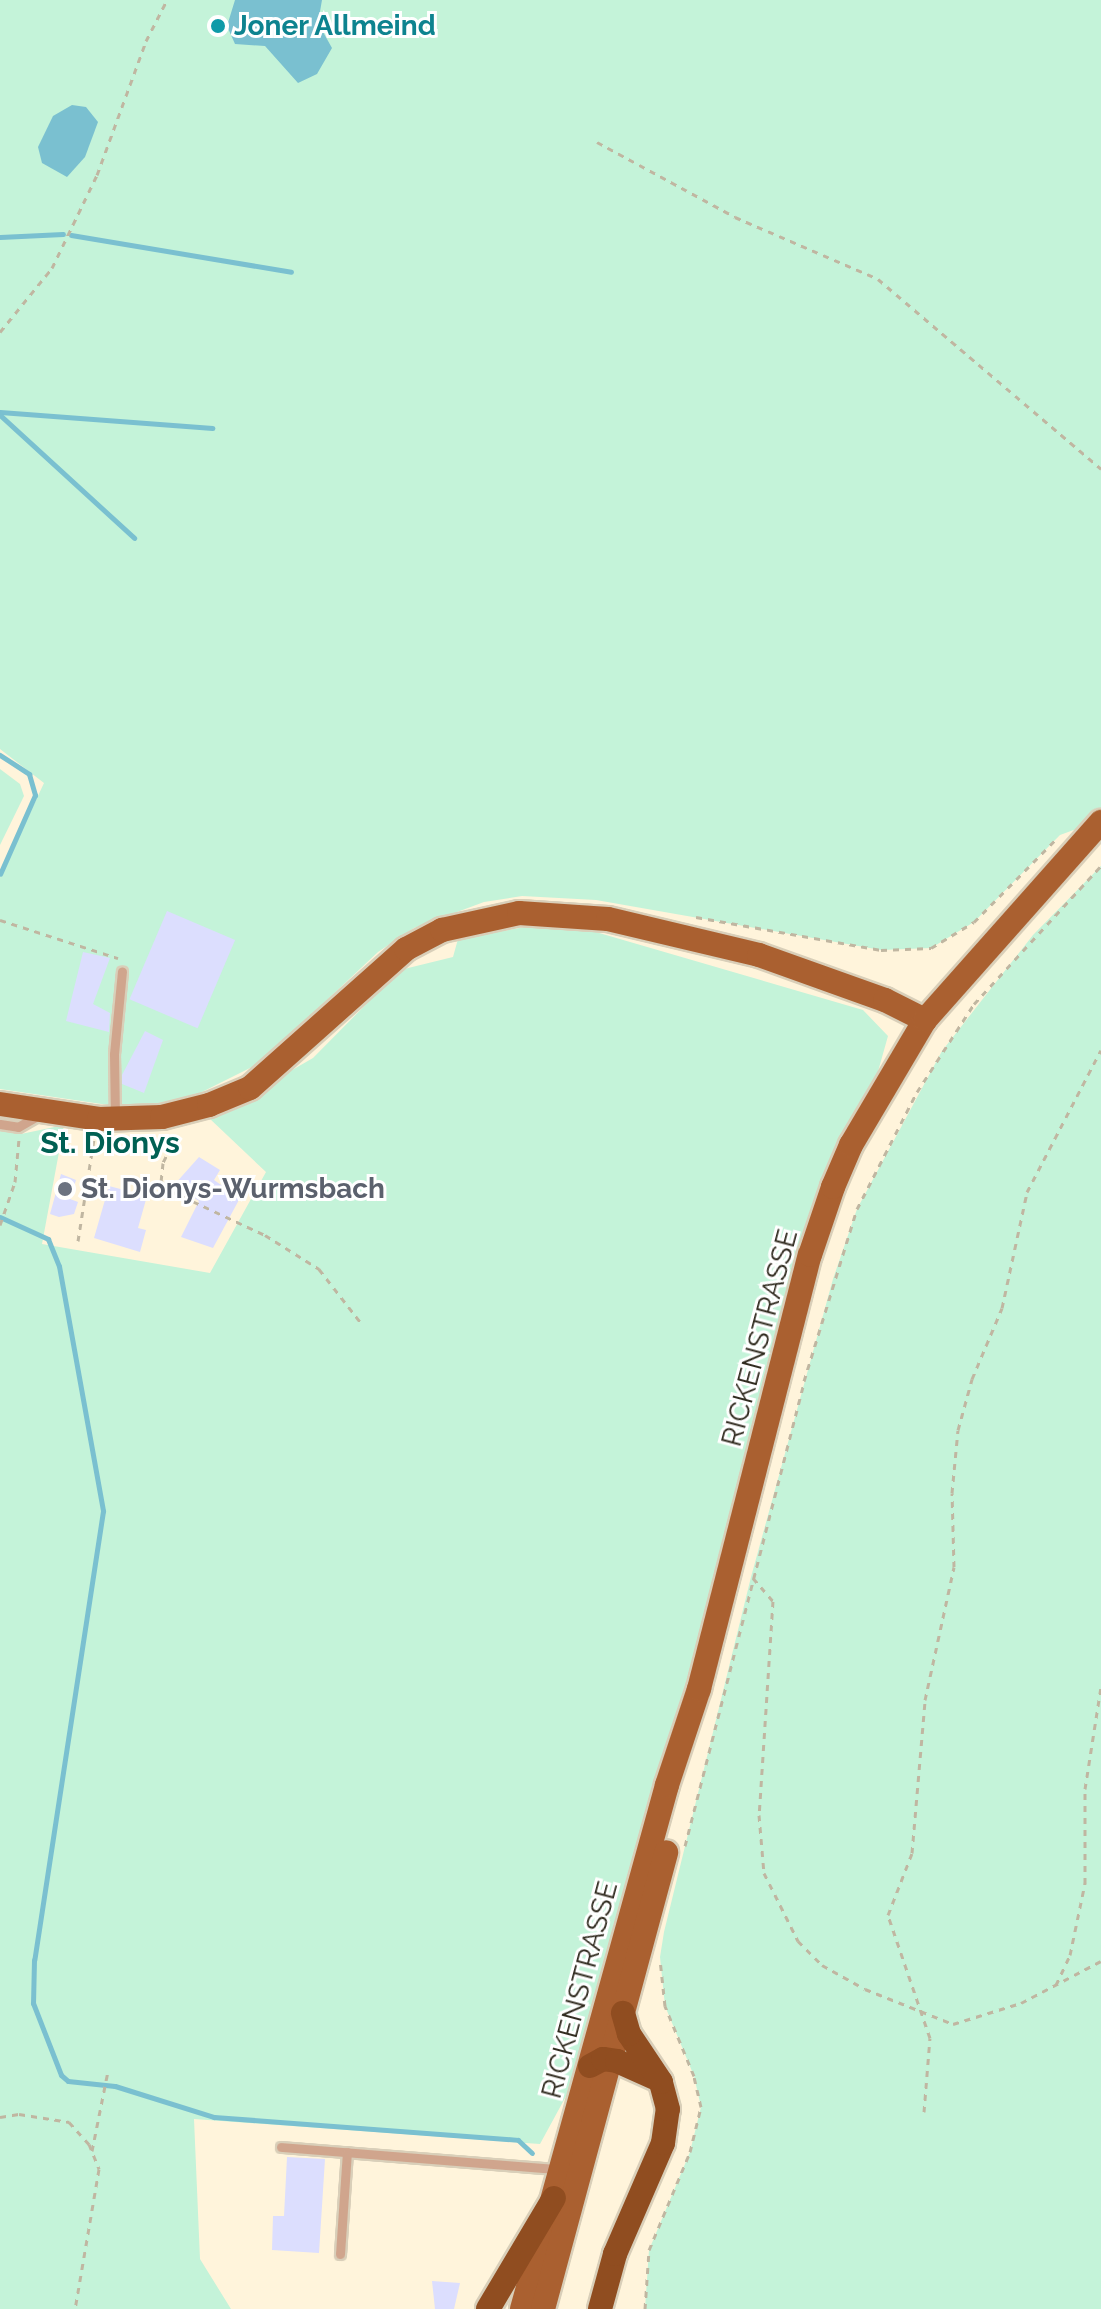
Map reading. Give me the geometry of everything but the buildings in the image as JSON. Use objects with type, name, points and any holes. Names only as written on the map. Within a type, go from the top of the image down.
[{"type":"highway","points":[[600,2309],[615,2254],[663,2143],[668,2109],[661,2082],[629,2034],[623,2013]]},
{"type":"highway","points":[[600,2063],[639,2067],[661,2082]]},
{"type":"highway","points":[[488,2309],[554,2198]]},
{"type":"main road","name":"RICKENSTRASSE","points":[[543,2309],[600,2063],[699,1689],[741,1574],[810,1255],[833,1187],[851,1145],[925,1020],[1101,822]]},
{"type":"main road","points":[[0,1104],[107,1119],[182,1112],[250,1088],[406,949],[442,930],[519,913],[608,919],[759,955],[885,1000],[925,1020]]},
{"type":"main road","name":"RICKENSTRASSE","points":[[522,2309],[562,2170],[600,2063],[623,2013],[691,1751],[699,1689]]},
{"type":"lane","points":[[107,1119],[122,971]]},
{"type":"lane","points":[[0,1124],[18,1127],[45,1111]]},
{"type":"lane","points":[[281,2147],[562,2170]]},
{"type":"lane","points":[[340,2254],[347,2152]]},
{"type":"path","points":[[0,332],[52,268],[97,175],[146,41],[167,0]]},
{"type":"path","points":[[597,142],[735,217],[878,279],[1101,469]]},
{"type":"path","points":[[692,917],[881,950],[931,948],[974,922],[1061,835]]},
{"type":"path","points":[[683,1855],[741,1574],[833,1279],[877,1168],[917,1092],[974,1004],[1101,866]]},
{"type":"path","points":[[0,920],[96,948],[121,959],[122,971]]},
{"type":"path","points":[[924,2112],[930,2038],[917,2012],[888,1915],[912,1853],[925,1700],[954,1567],[952,1493],[958,1430],[972,1379],[1002,1308],[1027,1192],[1101,1050]]},
{"type":"path","points":[[182,1112],[161,1181],[171,1191],[265,1235],[319,1269],[361,1323]]},
{"type":"path","points":[[78,1241],[107,1119]]},
{"type":"path","points":[[0,1225],[7,1206],[18,1127]]},
{"type":"path","points":[[741,1574],[773,1601],[759,1815],[764,1873],[798,1941],[822,1965],[917,2012],[953,2024],[968,2022],[1056,1985],[1101,1961]]},
{"type":"path","points":[[1056,1985],[1070,1955],[1085,1883],[1085,1789],[1101,1687]]},
{"type":"path","points":[[645,2309],[649,2250],[690,2152],[701,2107],[694,2076],[665,2006],[660,1957]]},
{"type":"path","points":[[92,2151],[108,2072]]},
{"type":"path","points":[[0,2117],[19,2114],[69,2122],[92,2151],[99,2169],[75,2309]]},
{"type":"green space","points":[[0,0],[1101,0],[1101,820],[1060,835],[974,922],[931,948],[881,950],[596,900],[522,896],[484,902],[414,928],[378,952],[260,1063],[200,1093],[147,1106],[115,1106],[0,1089],[0,877],[44,783],[0,749]]},
{"type":"green space","points":[[0,769],[20,784],[24,796],[0,845]]},
{"type":"green space","points":[[1101,866],[1101,2309],[645,2309],[649,2250],[690,2152],[701,2107],[694,2076],[665,2006],[660,1957],[664,1932],[751,1577],[833,1279],[857,1209],[942,1051],[1033,935]]},
{"type":"green space","points":[[558,921],[863,1010],[888,1036],[877,1075],[830,1161],[781,1325],[698,1655],[577,2076],[540,2144],[194,2119],[200,2259],[231,2309],[0,2309],[0,1131],[21,1134],[64,1125],[42,1244],[210,1273],[266,1172],[209,1118],[313,1058],[400,970],[453,957],[458,939]]},
{"type":"water","points":[[235,0],[322,0],[318,23],[332,48],[317,74],[298,83],[265,46],[235,44],[227,26]]},
{"type":"water","points":[[72,105],[86,107],[98,122],[85,157],[67,177],[42,163],[38,147],[53,116]]},
{"type":"waterway","points":[[0,237],[63,234]]},
{"type":"waterway","points":[[71,235],[291,272]]},
{"type":"waterway","points":[[0,412],[212,428]]},
{"type":"waterway","points":[[0,415],[134,538]]},
{"type":"waterway","points":[[0,755],[29,774],[35,795],[0,874]]},
{"type":"waterway","points":[[0,1217],[48,1239],[59,1266],[103,1511],[34,1960],[33,2003],[61,2075],[68,2081],[115,2086],[214,2117],[518,2140],[532,2153]]},
{"type":"place","name":"Joner Allmeind","points":[[218,26]]},
{"type":"place","name":"St. Dionys-Wurmsbach","points":[[65,1189]]},
{"type":"district","name":"St. Dionys","points":[[110,1143]]}]
